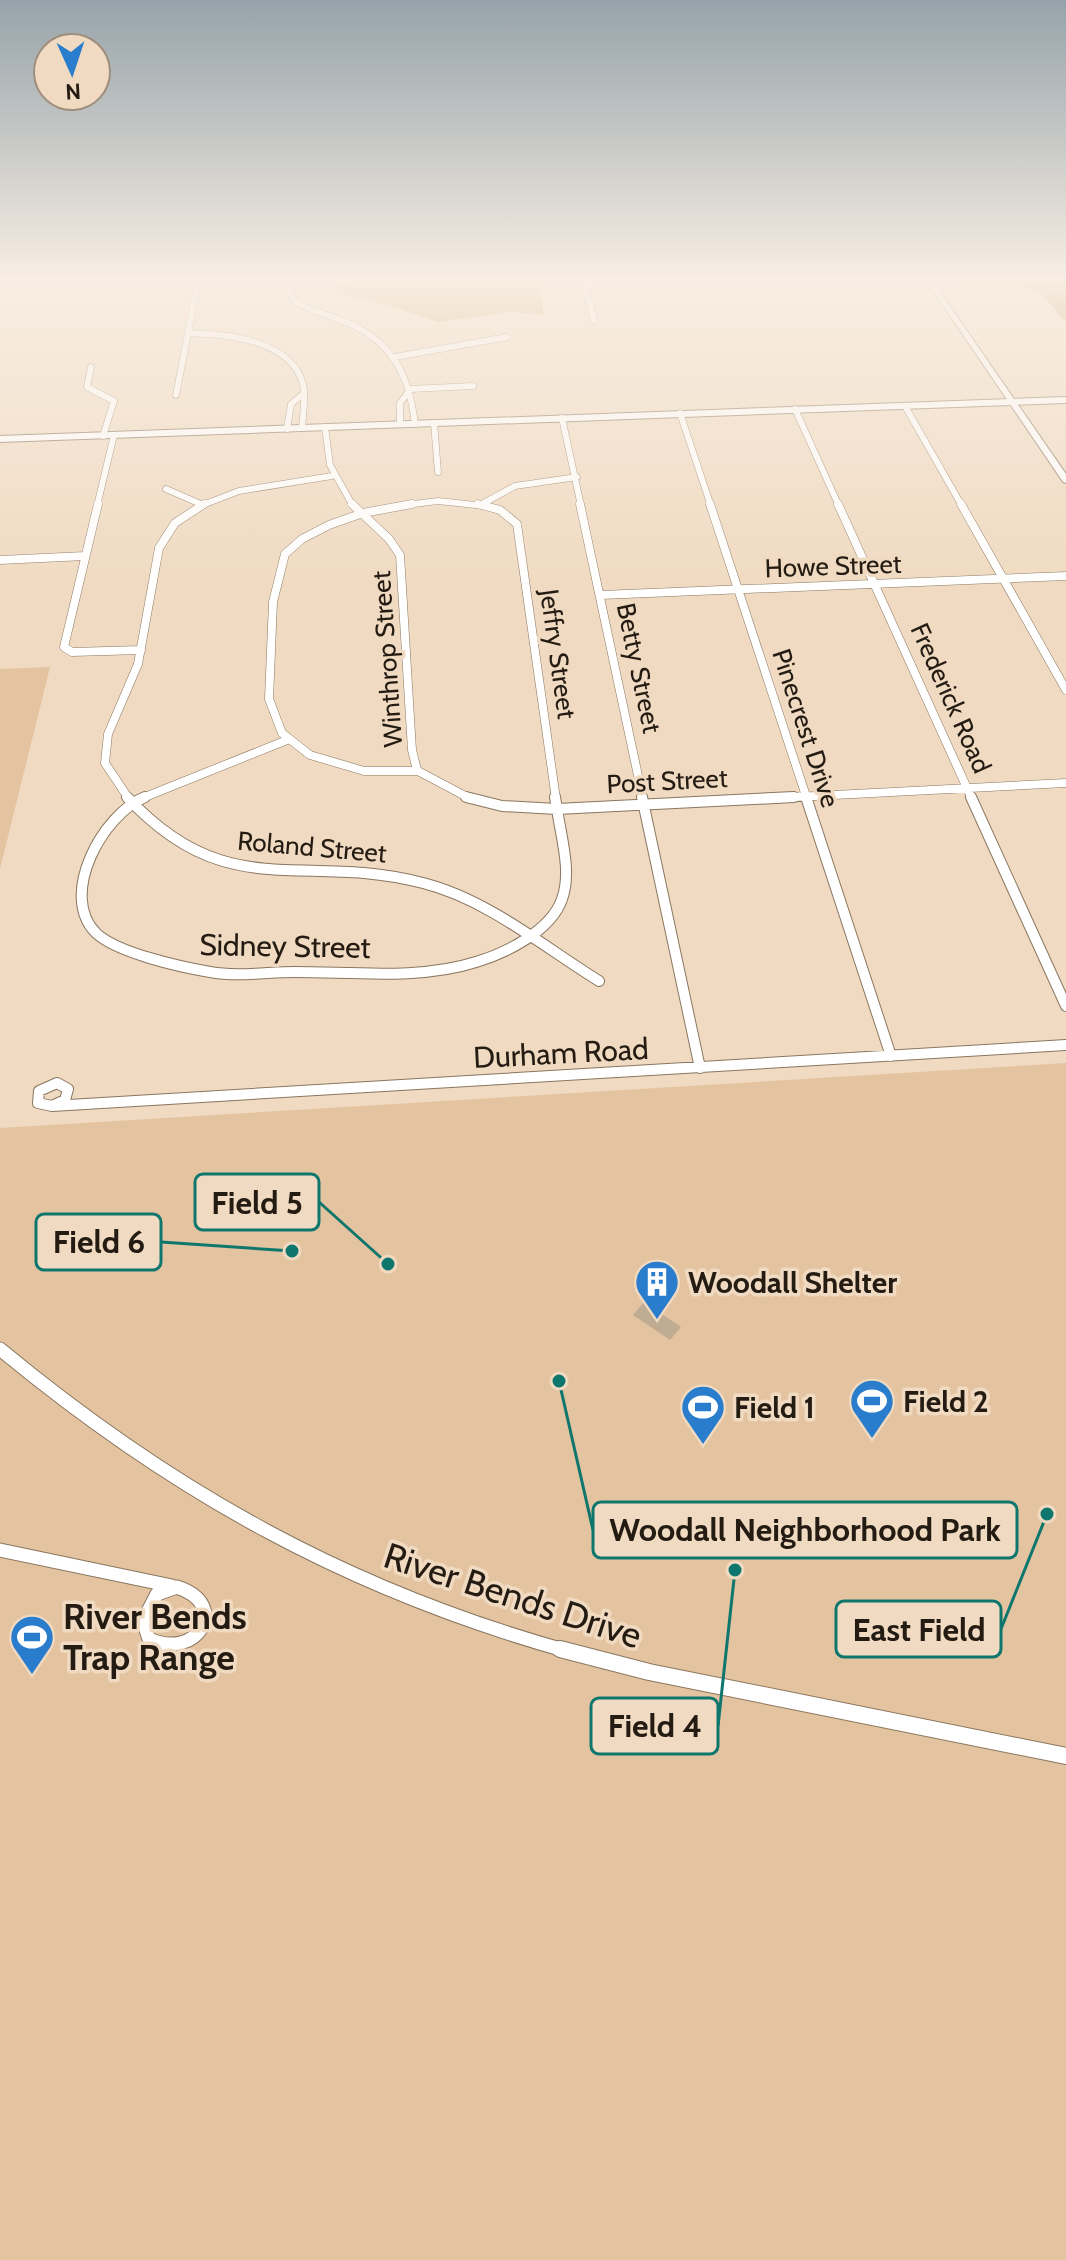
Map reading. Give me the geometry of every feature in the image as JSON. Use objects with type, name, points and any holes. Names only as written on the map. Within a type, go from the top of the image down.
[{"type":"main road","points":[[0,439],[1066,400]]},
{"type":"street","points":[[88,381],[87,387],[114,401],[85,556],[64,647],[72,652],[141,650]]},
{"type":"street","points":[[176,395],[179,381]]},
{"type":"street","points":[[301,381],[302,428]]},
{"type":"street","points":[[409,381],[415,424]]},
{"type":"street","points":[[999,381],[1066,480]]},
{"type":"street","points":[[400,424],[400,403],[411,389],[473,386]]},
{"type":"street","points":[[287,429],[291,404],[302,395]]},
{"type":"street","points":[[905,406],[1066,690]]},
{"type":"street","name":"Frederick Road","points":[[795,409],[1066,1006]]},
{"type":"street","name":"Pinecrest Drive","points":[[680,413],[891,1056]]},
{"type":"street","name":"Betty Street","points":[[562,418],[577,477],[700,1068]]},
{"type":"street","points":[[434,423],[438,472]]},
{"type":"street","name":"Winthrop Street","points":[[325,427],[326,454],[332,476],[361,514],[388,536],[400,555],[412,750],[417,770]]},
{"type":"street","name":"Roland Street","points":[[332,476],[256,487],[203,505],[176,523],[162,540],[141,650],[108,736],[104,757],[110,774],[132,802],[173,840],[218,860],[266,870],[347,870],[403,877],[447,891],[599,981]]},
{"type":"street","points":[[482,504],[501,491],[528,481],[577,477]]},
{"type":"street","points":[[166,489],[203,505]]},
{"type":"street","name":"Jeffry Street","points":[[287,740],[272,718],[269,699],[279,565],[293,544],[313,530],[361,514],[435,502],[482,504],[510,516],[519,528],[566,872],[564,891],[549,919],[527,938]]},
{"type":"street","points":[[0,560],[85,556]]},
{"type":"street","name":"Howe Street","points":[[601,595],[1066,576]]},
{"type":"street","points":[[132,802],[287,740]]},
{"type":"street","name":"Post Street","points":[[287,740],[315,758],[347,768],[417,770],[449,790],[489,805],[558,809],[1066,783]]},
{"type":"street","name":"Sidney Street","points":[[132,802],[95,844],[86,869],[83,898],[86,917],[97,934],[143,957],[221,974],[429,971],[474,963],[527,938]]},
{"type":"street","name":"Durham Road","points":[[52,1106],[1066,1045]]},
{"type":"street","points":[[68,1089],[65,1100],[52,1106],[38,1103],[39,1091],[57,1083],[68,1089],[78,1104]]},
{"type":"street","name":"River Bends Drive","points":[[0,1349],[107,1437],[211,1503],[314,1556],[449,1613],[612,1664],[1066,1756]]},
{"type":"street","points":[[0,1550],[195,1591],[206,1606],[203,1626],[188,1643],[167,1648],[149,1639],[143,1621],[150,1602],[151,1582]]},
{"type":"street","points":[[150,1602],[166,1588],[177,1587]]},
{"type":"shaded area","points":[[50,667],[0,869],[0,669]]},
{"type":"shaded area","points":[[1066,1063],[1066,2260],[0,2260],[0,1128]]},
{"type":"building","name":"Woodall Shelter","points":[[644,1302],[681,1327],[670,1340],[633,1315]]},
{"type":"place","name":"Field 6","points":[[292,1251]]},
{"type":"place","name":"Field 5","points":[[388,1264]]},
{"type":"place","name":"Woodall Shelter","points":[[657,1321]]},
{"type":"place","name":"Woodall Neighborhood Park","points":[[559,1381]]},
{"type":"place","name":"Field 2","points":[[872,1440]]},
{"type":"place","name":"Field 1","points":[[703,1446]]},
{"type":"place","name":"East Field","points":[[1047,1514]]},
{"type":"place","name":"Field 4","points":[[735,1570]]},
{"type":"place","name":"River Bends Trap Range","points":[[32,1676]]}]
